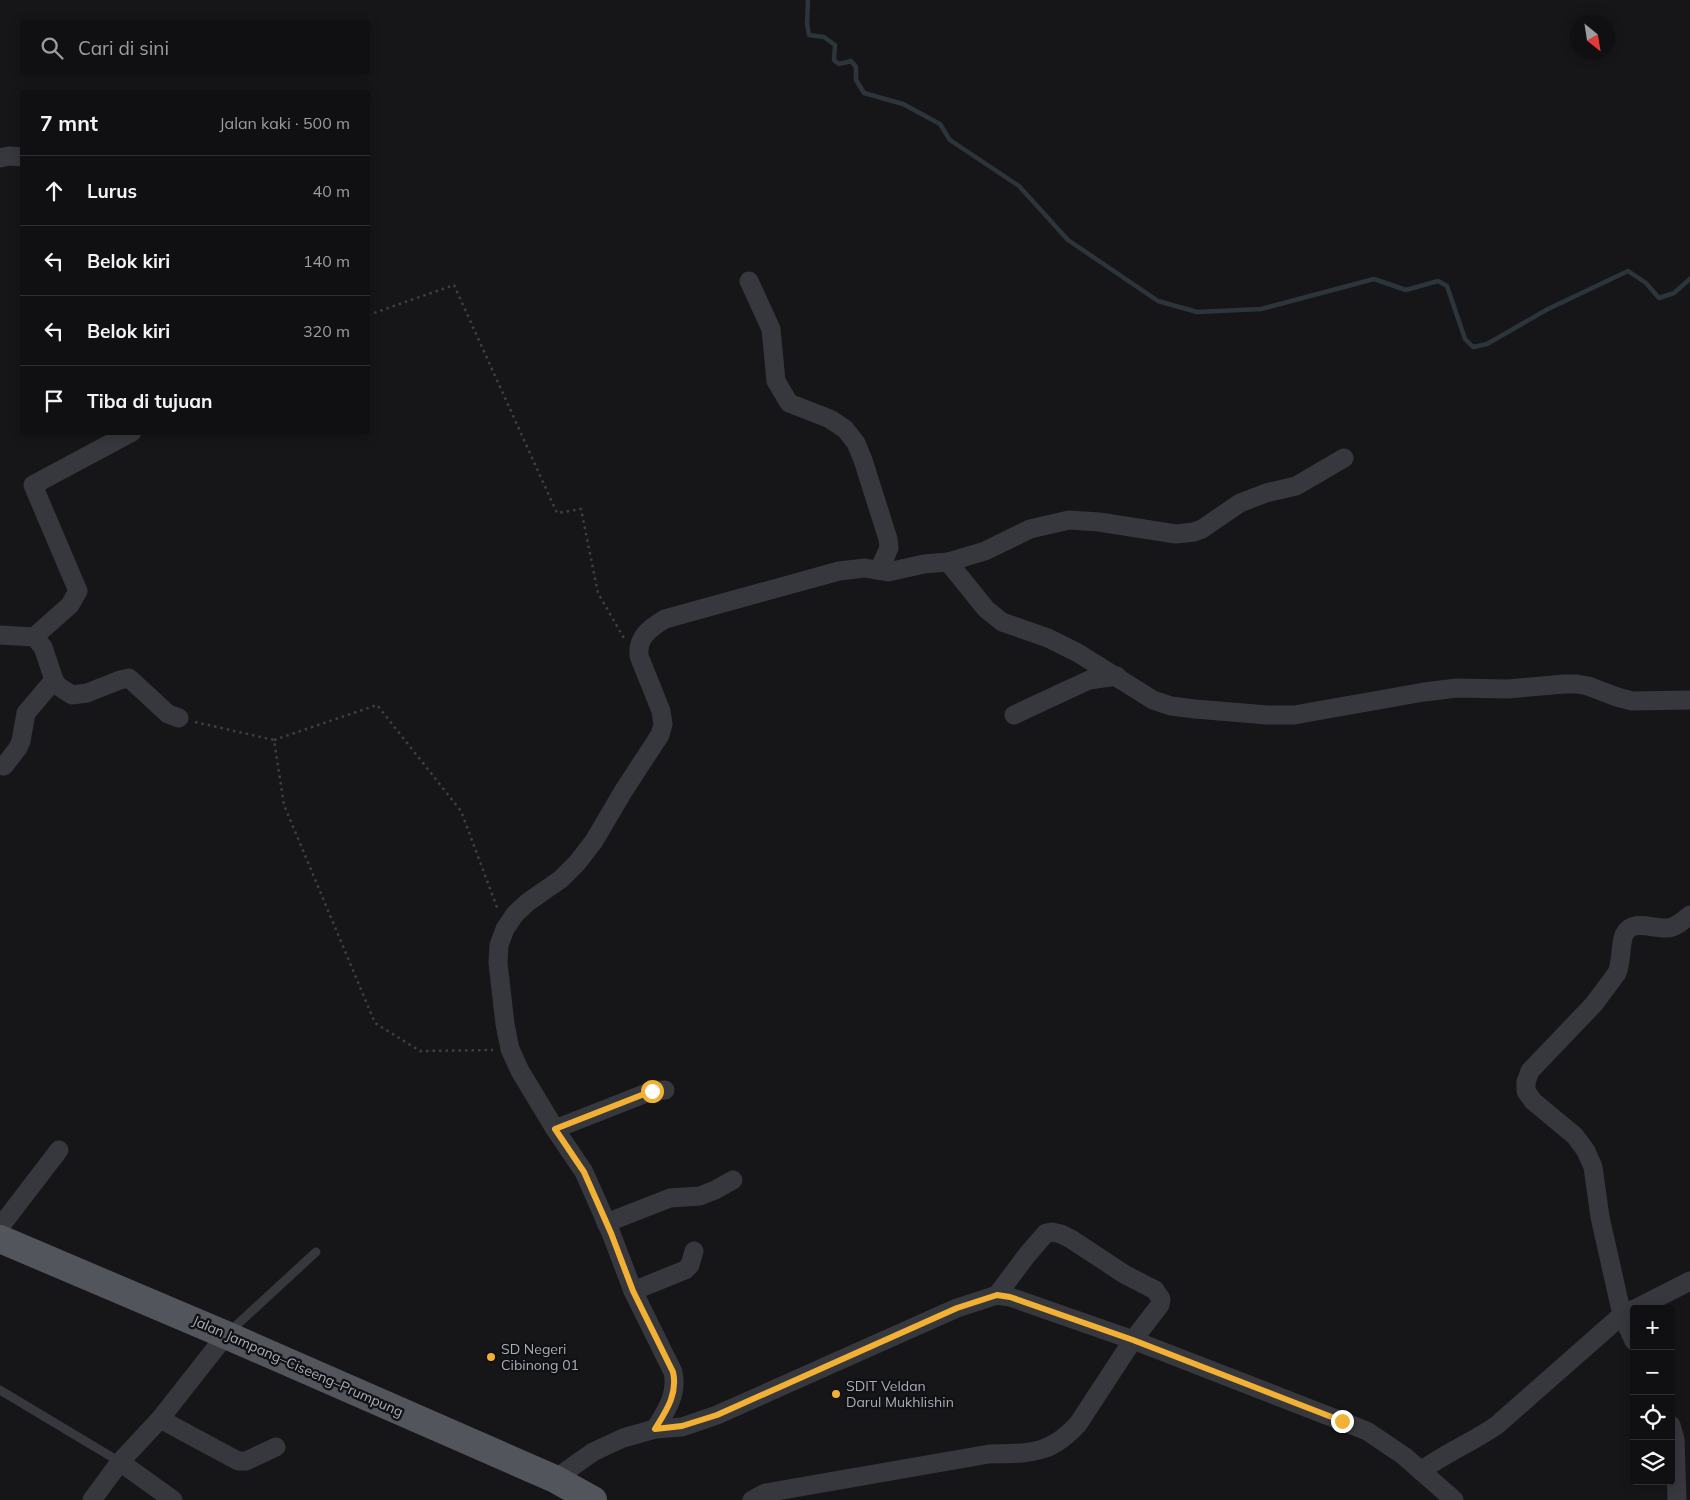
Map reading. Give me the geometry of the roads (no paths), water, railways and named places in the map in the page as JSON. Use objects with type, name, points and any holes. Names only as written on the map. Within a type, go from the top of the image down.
[{"type":"main road","name":"Jalan Jampang–Ciseeng–Prumpung","points":[[0,1239],[226,1335],[555,1479],[583,1498]]},
{"type":"street","points":[[0,158],[9,156],[20,158]]},
{"type":"street","points":[[749,281],[771,329],[776,381],[789,403],[830,419],[845,429],[856,443],[888,539],[889,548],[879,570]]},
{"type":"street","points":[[0,635],[34,636],[70,605],[78,591],[33,484],[112,437]]},
{"type":"street","points":[[655,1429],[670,1404],[675,1381],[667,1357],[633,1291],[584,1172],[520,1071],[510,1049],[498,963],[499,945],[505,929],[515,914],[528,902],[561,879],[577,863],[594,841],[660,735],[663,724],[661,710],[639,656],[638,646],[644,636],[654,626],[665,620],[839,571],[857,568],[888,572],[924,564],[948,562],[985,551],[1030,529],[1069,520],[1099,522],[1176,534],[1194,532],[1202,529],[1240,503],[1266,493],[1296,486],[1344,458]]},
{"type":"street","points":[[948,562],[994,617],[1002,622],[1048,638],[1078,653],[1162,704],[1195,710],[1294,715],[1387,698],[1457,688],[1508,689],[1564,684],[1588,686],[1611,696],[1632,701],[1690,700]]},
{"type":"street","points":[[34,636],[42,646],[54,680],[58,686],[72,695],[87,694],[128,678],[168,714],[179,718]]},
{"type":"street","points":[[1014,714],[1089,680],[1117,676]]},
{"type":"street","points":[[4,766],[21,741],[26,713],[54,680]]},
{"type":"street","points":[[1421,1471],[1439,1458],[1497,1425],[1630,1311],[1600,1216],[1593,1167],[1586,1151],[1575,1136],[1533,1101],[1526,1091],[1526,1082],[1530,1071],[1594,1004],[1617,973],[1620,967],[1625,932],[1629,928],[1647,925],[1666,928],[1673,927],[1690,915]]},
{"type":"street","points":[[555,1129],[652,1091],[665,1090]]},
{"type":"street","points":[[0,1227],[59,1150]]},
{"type":"street","points":[[606,1223],[670,1198],[700,1196],[733,1180]]},
{"type":"street","points":[[752,1500],[765,1493],[989,1454],[1025,1454],[1041,1450],[1070,1434],[1078,1424],[1133,1340],[1160,1305],[1161,1299],[1155,1290],[1124,1274],[1061,1234],[1052,1232],[1046,1233],[1014,1271],[997,1295]]},
{"type":"street","points":[[633,1291],[685,1270],[690,1265],[694,1251]]},
{"type":"street","points":[[1642,1305],[1690,1280]]},
{"type":"street","points":[[555,1479],[593,1452],[623,1438],[655,1429],[682,1426],[717,1415],[957,1308],[997,1295],[1010,1297],[1133,1340],[1367,1431],[1404,1456],[1454,1500]]},
{"type":"street","points":[[92,1500],[120,1462],[160,1419],[226,1335]]},
{"type":"street","points":[[160,1419],[238,1461],[246,1462],[276,1446]]},
{"type":"street","points":[[1675,1439],[1677,1500]]},
{"type":"street","points":[[120,1462],[173,1500]]},
{"type":"lane","points":[[226,1335],[316,1252]]},
{"type":"lane","points":[[0,1390],[120,1462]]},
{"type":"waterway","points":[[808,0],[807,24],[809,35],[824,37],[835,45],[834,60],[839,64],[851,61],[856,67],[856,80],[864,93],[903,104],[940,124],[950,140],[1019,186],[1068,240],[1158,301],[1197,312],[1261,309],[1374,279],[1406,290],[1438,281],[1447,286],[1465,339],[1473,347],[1487,344],[1548,309],[1628,271],[1646,283],[1659,298],[1674,293],[1690,279]]},
{"type":"place","name":"SD Negeri Cibinong 01","points":[[491,1357]]},
{"type":"place","name":"SDIT Veldan Darul Mukhlishin","points":[[836,1394]]}]
